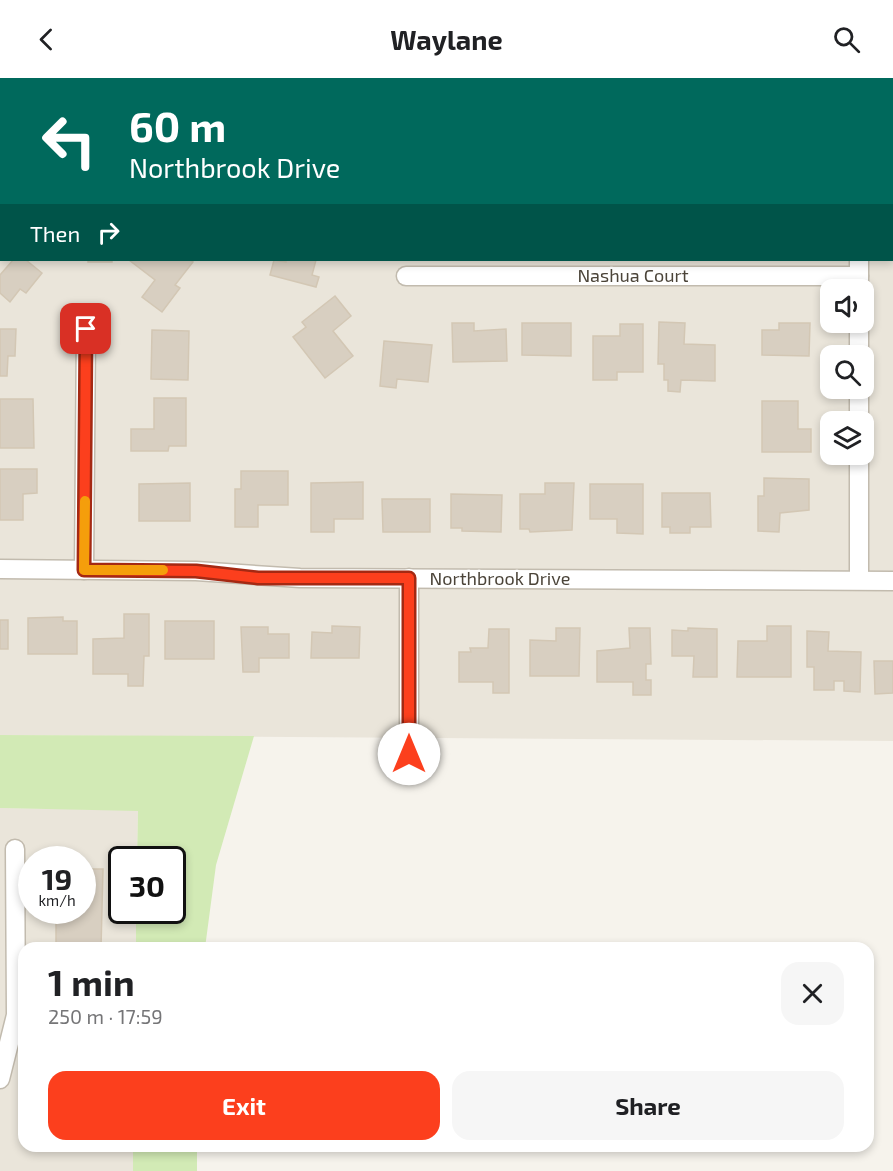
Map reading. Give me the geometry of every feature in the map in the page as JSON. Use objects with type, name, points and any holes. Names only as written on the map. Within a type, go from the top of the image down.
[{"type":"street","name":"Nashua Court","points":[[406,276],[859,275]]},
{"type":"street","points":[[84,570],[86,329]]},
{"type":"street","points":[[859,465],[859,580]]},
{"type":"street","name":"Northbrook Drive","points":[[0,569],[196,571],[258,578],[893,581]]},
{"type":"street","points":[[409,578],[409,754]]},
{"type":"street","points":[[0,1079],[16,1015],[7,917],[15,849]]},
{"type":"shaded area","points":[[0,261],[893,261],[893,741],[0,735]]},
{"type":"shaded area","points":[[0,808],[138,810],[137,846],[108,846],[108,924],[136,924],[136,942],[18,942],[18,1152],[133,1152],[133,1171],[0,1171]]},
{"type":"green space","points":[[0,735],[254,736],[216,865],[206,942],[136,942],[136,924],[186,924],[186,846],[137,846],[138,811],[0,808]]},
{"type":"green space","points":[[133,1152],[197,1152],[197,1171],[133,1171]]},
{"type":"building","points":[[12,261],[27,261],[42,273],[26,293],[20,289],[10,302],[0,293],[0,275]]},
{"type":"building","points":[[88,261],[112,261],[112,262]]},
{"type":"building","points":[[130,261],[193,262],[175,285],[180,288],[162,312],[142,297],[155,280]]},
{"type":"building","points":[[274,261],[316,261],[312,275],[319,277],[316,287],[270,275]]},
{"type":"building","points":[[335,296],[351,316],[333,331],[353,356],[325,378],[293,337],[306,327],[302,322]]},
{"type":"building","points":[[659,322],[685,323],[684,344],[715,345],[715,381],[681,380],[680,392],[668,391],[668,380],[664,380],[664,364],[658,364]]},
{"type":"building","points":[[452,323],[474,323],[474,331],[506,329],[507,361],[453,362]]},
{"type":"building","points":[[522,323],[571,323],[571,356],[522,355]]},
{"type":"building","points":[[779,323],[810,323],[809,356],[762,355],[762,330],[779,330]]},
{"type":"building","points":[[620,324],[643,324],[643,372],[617,372],[617,380],[593,380],[593,336],[620,336]]},
{"type":"building","points":[[0,329],[16,329],[15,356],[8,356],[7,376],[0,376]]},
{"type":"building","points":[[152,330],[189,331],[188,380],[151,379]]},
{"type":"building","points":[[384,341],[432,345],[428,382],[397,379],[396,388],[380,386]]},
{"type":"building","points":[[154,398],[186,398],[186,446],[169,446],[168,451],[131,451],[131,429],[154,429]]},
{"type":"building","points":[[0,399],[33,399],[34,448],[0,448]]},
{"type":"building","points":[[762,401],[798,401],[798,429],[811,429],[811,452],[762,452]]},
{"type":"building","points":[[0,469],[37,469],[37,493],[23,494],[23,520],[0,520]]},
{"type":"building","points":[[241,471],[288,471],[288,505],[258,505],[258,527],[235,527],[235,489],[241,489]]},
{"type":"building","points":[[764,478],[809,479],[809,510],[780,513],[779,532],[758,531],[758,496],[764,496]]},
{"type":"building","points":[[363,482],[363,519],[334,519],[334,532],[311,532],[311,483]]},
{"type":"building","points":[[190,483],[190,521],[139,521],[139,484]]},
{"type":"building","points":[[545,483],[574,483],[572,530],[530,532],[529,529],[520,529],[520,494],[545,494]]},
{"type":"building","points":[[590,484],[643,484],[643,534],[617,533],[617,519],[590,519]]},
{"type":"building","points":[[662,493],[710,493],[711,527],[690,527],[690,533],[670,533],[670,527],[662,527]]},
{"type":"building","points":[[451,494],[502,495],[501,532],[462,531],[462,528],[451,528]]},
{"type":"building","points":[[382,499],[430,499],[430,532],[383,532]]},
{"type":"building","points":[[124,614],[149,614],[149,656],[144,656],[143,686],[128,686],[128,674],[93,674],[93,639],[124,638]]},
{"type":"building","points":[[63,617],[63,621],[77,621],[77,654],[28,654],[28,618]]},
{"type":"building","points":[[0,620],[8,620],[8,649],[0,649]]},
{"type":"building","points":[[165,621],[214,621],[214,659],[165,659]]},
{"type":"building","points":[[332,626],[360,627],[359,658],[311,658],[312,632],[332,633]]},
{"type":"building","points":[[767,626],[791,626],[791,677],[737,677],[738,641],[767,641]]},
{"type":"building","points":[[241,627],[268,627],[268,634],[289,634],[289,658],[259,658],[259,672],[243,672]]},
{"type":"building","points":[[556,628],[580,628],[579,676],[530,676],[530,640],[556,641]]},
{"type":"building","points":[[629,628],[650,628],[651,664],[646,664],[646,680],[651,680],[651,695],[633,695],[633,682],[597,682],[597,651],[630,648]]},
{"type":"building","points":[[688,628],[717,629],[717,677],[693,677],[694,656],[672,656],[672,630],[688,631]]},
{"type":"building","points":[[489,629],[509,629],[509,693],[493,693],[493,682],[459,682],[459,652],[471,652],[470,648],[488,648]]},
{"type":"building","points":[[807,631],[829,632],[828,651],[861,652],[860,692],[844,691],[844,681],[834,681],[834,690],[814,690],[814,667],[807,667]]},
{"type":"building","points":[[874,661],[893,661],[893,693],[875,694]]},
{"type":"building","points":[[96,869],[103,869],[101,942],[56,942],[56,924],[96,924]]},
{"type":"slow traffic","points":[[85,501],[84,570],[163,570]]},
{"type":"route","points":[[86,329],[84,570],[196,571],[258,578],[409,578],[409,754]]}]
